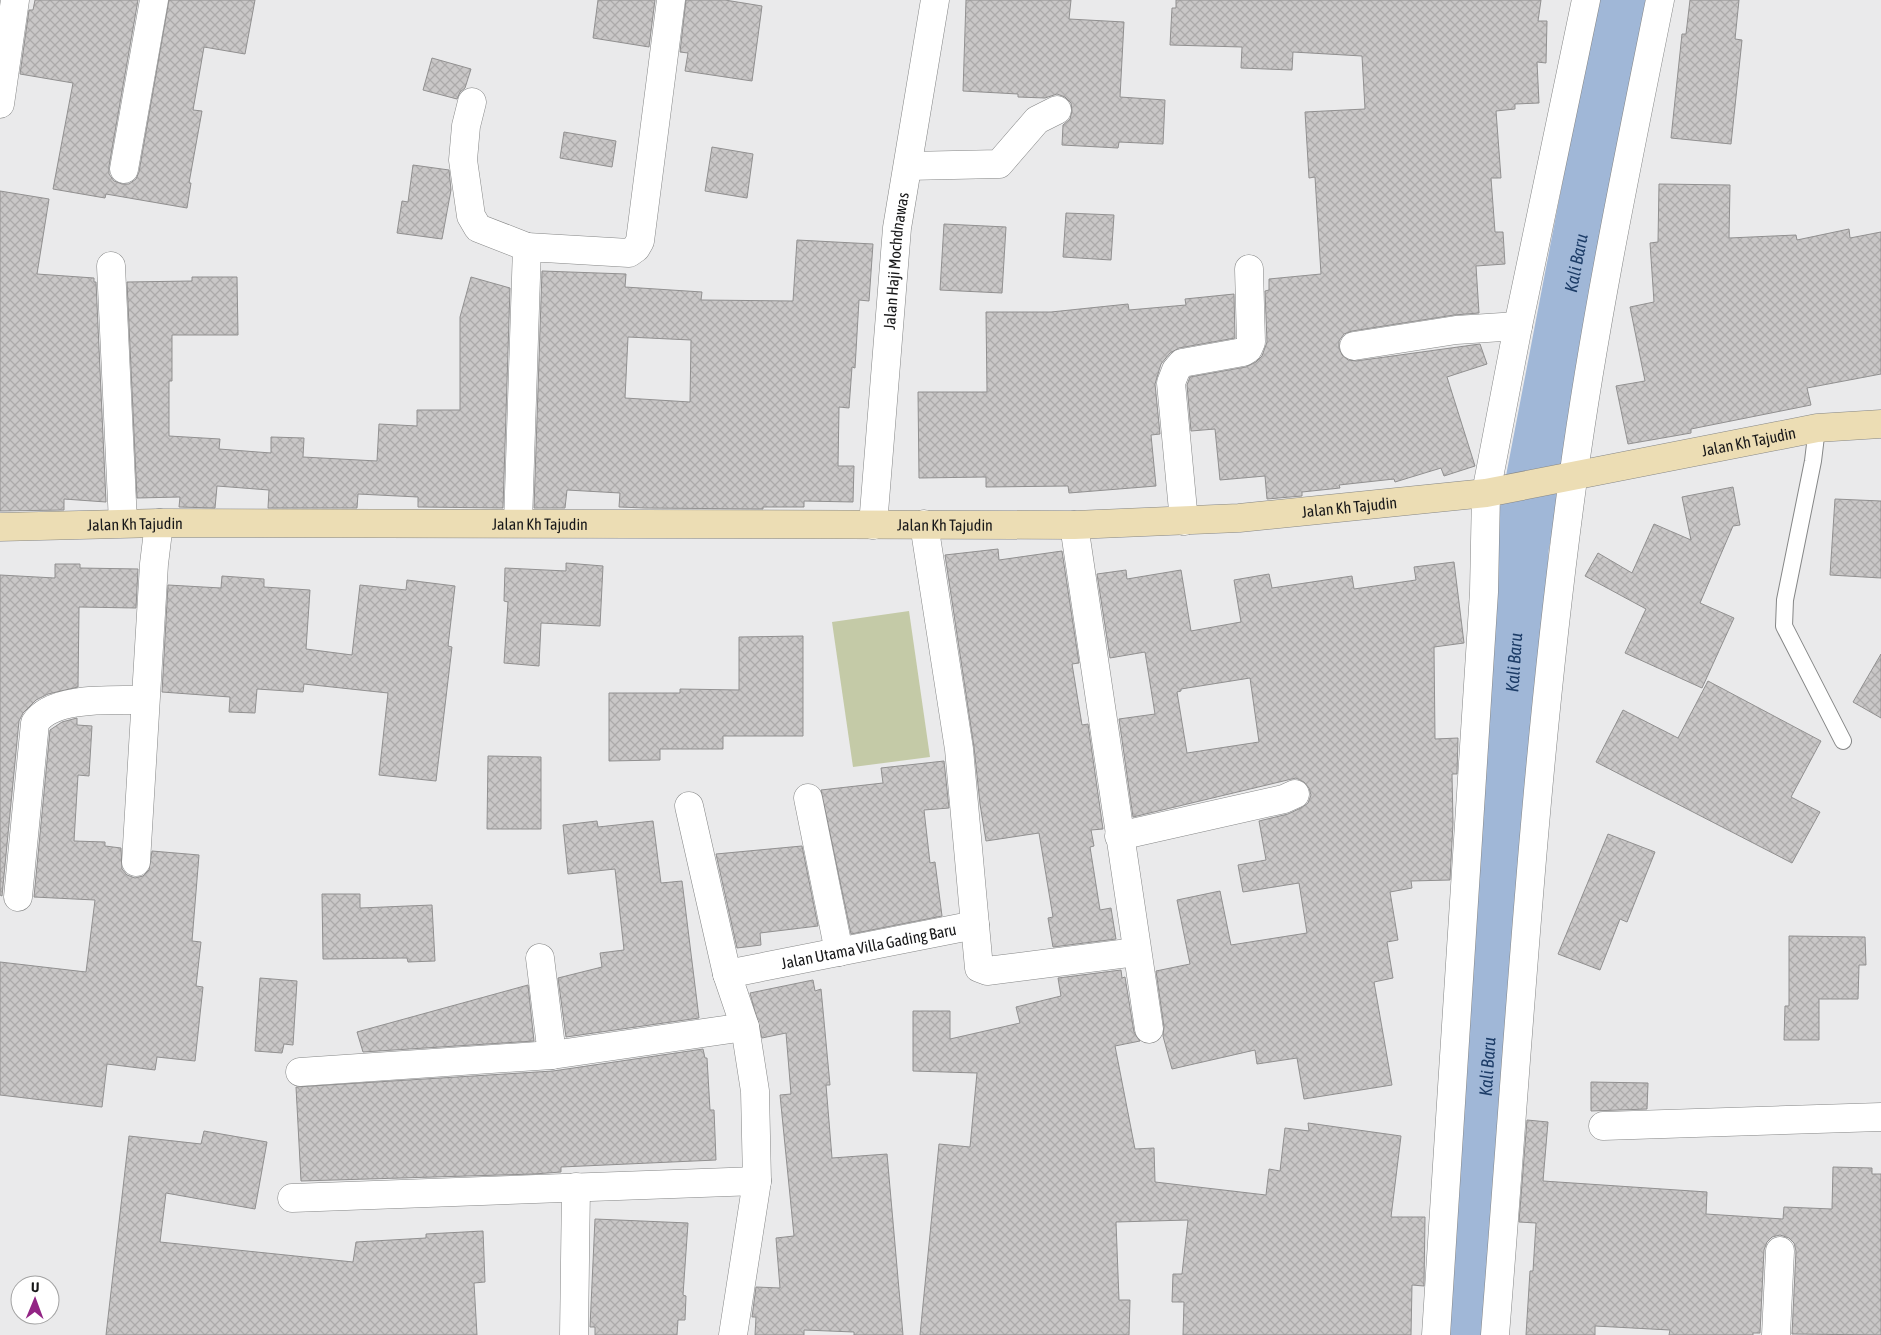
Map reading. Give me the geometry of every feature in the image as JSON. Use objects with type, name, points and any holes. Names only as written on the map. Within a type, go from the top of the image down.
[{"type":"street","points":[[0,104],[15,0]]},
{"type":"street","points":[[124,170],[154,0]]},
{"type":"street","points":[[472,102],[466,126],[463,160],[471,216],[478,228],[527,247],[630,253],[640,241],[671,0]]},
{"type":"street","name":"Jalan Haji Mochdnawas","points":[[873,525],[897,228],[935,0]]},
{"type":"street","points":[[1436,1335],[1484,592],[1486,493],[1518,326],[1586,0]]},
{"type":"street","points":[[1494,1335],[1562,480],[1606,277],[1660,0]]},
{"type":"street","points":[[908,166],[999,164],[1037,120],[1057,110]]},
{"type":"street","points":[[518,523],[527,247]]},
{"type":"street","points":[[111,266],[123,524]]},
{"type":"street","points":[[1184,521],[1171,383],[1176,370],[1182,363],[1243,352],[1248,349],[1251,342],[1249,269]]},
{"type":"street","points":[[1354,346],[1456,330],[1518,326]]},
{"type":"street","name":"Jalan Kh Tajudin","points":[[0,527],[160,522],[1074,525],[1239,518],[1486,493],[1562,480],[1817,428],[1881,424]]},
{"type":"street","points":[[136,862],[154,564],[160,522]]},
{"type":"street","name":"Jalan Utama Villa Gading Baru","points":[[727,974],[975,925],[960,750],[924,524]]},
{"type":"street","points":[[1074,525],[1136,952],[1149,1029]]},
{"type":"street","points":[[18,896],[35,723],[44,713],[72,704],[145,700]]},
{"type":"street","points":[[1119,836],[1284,799],[1295,794]]},
{"type":"street","points":[[808,798],[839,952]]},
{"type":"street","points":[[689,806],[727,974],[745,1027],[755,1090],[756,1181],[733,1335]]},
{"type":"street","points":[[975,925],[979,968],[987,971],[1136,952]]},
{"type":"street","points":[[540,958],[552,1055]]},
{"type":"street","points":[[300,1072],[552,1055],[745,1027]]},
{"type":"street","points":[[1603,1126],[1881,1117]]},
{"type":"street","points":[[292,1198],[756,1181]]},
{"type":"street","points":[[574,1335],[576,1187]]},
{"type":"street","points":[[1776,1335],[1780,1251]]},
{"type":"lane","points":[[1817,428],[1813,461],[1785,600],[1784,626],[1843,742]]},
{"type":"green space","points":[[909,611],[930,757],[853,767],[832,622]]},
{"type":"building","points":[[35,0],[138,0],[109,166],[109,174],[114,181],[129,184],[136,179],[139,172],[169,0],[255,0],[245,54],[204,47],[193,110],[202,111],[189,183],[191,183],[187,208],[106,194],[105,198],[53,189],[73,83],[20,74],[29,10],[33,10]]},
{"type":"building","points":[[598,0],[655,0],[649,47],[593,38]]},
{"type":"building","points":[[686,0],[725,0],[762,6],[752,81],[685,71],[688,53],[680,52]]},
{"type":"building","points":[[966,0],[1071,0],[1069,19],[1124,22],[1120,97],[1165,100],[1163,144],[1119,142],[1118,148],[1062,145],[1063,125],[1070,119],[1072,111],[1071,103],[1065,97],[1057,94],[1045,98],[1018,97],[1018,94],[963,91]]},
{"type":"building","points":[[1176,0],[1541,0],[1538,21],[1547,21],[1546,63],[1537,62],[1539,103],[1515,104],[1515,109],[1496,111],[1501,178],[1491,178],[1495,232],[1503,232],[1505,264],[1476,266],[1479,313],[1454,315],[1352,331],[1344,334],[1339,341],[1342,355],[1348,360],[1356,361],[1480,344],[1487,364],[1447,377],[1475,466],[1444,476],[1441,468],[1395,482],[1394,479],[1339,485],[1340,488],[1302,492],[1302,496],[1267,499],[1265,476],[1220,480],[1215,429],[1191,431],[1187,385],[1190,377],[1246,367],[1256,362],[1262,356],[1267,342],[1265,291],[1269,290],[1269,279],[1321,274],[1315,177],[1309,178],[1305,112],[1365,109],[1362,56],[1293,52],[1292,70],[1241,68],[1242,47],[1170,45],[1172,8],[1176,8]]},
{"type":"building","points":[[1690,0],[1739,0],[1735,39],[1742,40],[1731,144],[1671,138],[1682,34],[1686,34]]},
{"type":"building","points":[[432,58],[471,69],[465,88],[460,92],[457,99],[423,90]]},
{"type":"building","points":[[564,132],[616,141],[612,167],[560,158]]},
{"type":"building","points":[[712,147],[753,154],[747,198],[705,191]]},
{"type":"building","points":[[413,165],[449,170],[451,190],[442,239],[397,233],[402,201],[408,202]]},
{"type":"building","points":[[1659,184],[1730,185],[1729,238],[1796,235],[1797,240],[1849,229],[1850,238],[1881,232],[1881,374],[1807,388],[1811,405],[1691,429],[1691,433],[1628,444],[1616,386],[1645,381],[1630,307],[1654,302],[1650,243],[1658,242]]},
{"type":"building","points":[[0,191],[49,199],[37,274],[94,278],[94,282],[96,282],[106,502],[64,499],[64,510],[0,511]]},
{"type":"building","points":[[1066,213],[1114,215],[1111,260],[1063,257]]},
{"type":"building","points":[[944,224],[1006,227],[1002,293],[940,290]]},
{"type":"building","points":[[797,240],[873,244],[869,301],[859,300],[855,368],[852,367],[849,408],[839,407],[838,466],[854,466],[853,502],[804,501],[804,507],[763,507],[763,509],[619,507],[620,493],[567,490],[565,508],[534,508],[542,271],[626,274],[625,287],[702,292],[701,300],[793,301]],"holes":[[[628,337],[691,340],[690,402],[625,398]]]},
{"type":"building","points":[[192,277],[237,277],[238,335],[172,335],[172,381],[169,381],[169,436],[220,439],[219,449],[271,453],[271,437],[304,438],[303,457],[377,461],[379,424],[417,426],[417,410],[460,410],[460,317],[471,277],[510,288],[503,508],[418,507],[418,497],[358,494],[357,508],[268,508],[269,490],[217,486],[215,508],[179,507],[180,497],[137,498],[127,282],[192,281]]},
{"type":"building","points":[[1234,294],[1235,338],[1179,348],[1170,353],[1161,364],[1155,384],[1160,434],[1151,435],[1156,486],[1069,493],[1068,486],[986,487],[986,477],[919,478],[918,392],[987,392],[986,312],[1051,312],[1128,304],[1129,310],[1186,305],[1185,299]]},
{"type":"building","points":[[1733,487],[1740,525],[1733,526],[1700,603],[1734,618],[1702,688],[1625,653],[1646,609],[1585,576],[1598,553],[1632,573],[1654,524],[1691,540],[1682,497]]},
{"type":"building","points":[[1835,499],[1881,501],[1881,578],[1830,575]]},
{"type":"building","points":[[998,549],[999,560],[1062,551],[1079,663],[1072,664],[1082,725],[1088,724],[1103,829],[1091,830],[1094,846],[1090,847],[1100,910],[1111,908],[1116,939],[1053,947],[1048,918],[1053,917],[1039,833],[986,841],[945,555]]},
{"type":"building","points":[[1454,562],[1464,643],[1434,647],[1435,739],[1458,738],[1457,774],[1452,774],[1453,823],[1450,880],[1411,881],[1412,888],[1390,892],[1398,940],[1387,942],[1393,978],[1374,982],[1392,1085],[1304,1099],[1297,1058],[1257,1064],[1255,1050],[1172,1069],[1163,1036],[1164,1027],[1156,971],[1190,964],[1177,900],[1220,891],[1231,945],[1307,933],[1299,883],[1243,892],[1238,865],[1266,860],[1259,821],[1288,814],[1301,808],[1308,803],[1311,795],[1309,788],[1304,782],[1296,778],[1133,817],[1119,719],[1155,714],[1145,652],[1110,658],[1097,574],[1126,570],[1127,579],[1181,570],[1191,631],[1241,622],[1234,580],[1269,574],[1272,588],[1352,576],[1354,589],[1416,580],[1414,567]],"holes":[[[1250,678],[1259,742],[1187,753],[1177,692],[1181,691],[1181,689]]]},
{"type":"building","points":[[566,563],[603,566],[600,626],[541,623],[539,666],[504,663],[508,602],[504,601],[505,568],[566,571]]},
{"type":"building","points":[[55,564],[80,564],[80,568],[138,569],[136,608],[79,607],[78,687],[48,694],[36,700],[23,713],[19,721],[2,896],[0,895],[0,575],[55,578]]},
{"type":"building","points":[[222,576],[264,579],[264,587],[310,590],[306,649],[352,655],[360,585],[406,590],[407,580],[455,586],[448,646],[452,647],[436,781],[379,775],[388,693],[304,684],[303,692],[257,689],[255,713],[229,712],[230,697],[162,692],[168,585],[221,588]]},
{"type":"building","points":[[803,636],[803,736],[723,736],[723,749],[660,749],[660,760],[609,761],[609,693],[680,693],[680,689],[739,690],[739,637]]},
{"type":"building","points":[[1881,654],[1881,718],[1853,702]]},
{"type":"building","points":[[1708,681],[1821,741],[1791,797],[1820,812],[1792,863],[1596,762],[1623,710],[1678,738]]},
{"type":"building","points":[[77,718],[77,725],[92,726],[89,776],[78,775],[74,841],[105,842],[105,846],[121,848],[122,869],[127,875],[135,878],[143,876],[149,870],[152,851],[199,855],[192,941],[201,942],[196,986],[203,987],[195,1061],[157,1057],[155,1070],[107,1064],[102,1107],[0,1095],[0,962],[86,972],[95,900],[34,897],[50,730],[62,722]]},
{"type":"building","points":[[488,756],[541,757],[541,829],[487,829]]},
{"type":"building","points":[[944,761],[949,808],[924,810],[930,863],[935,862],[942,916],[851,934],[821,790],[883,783],[881,768]]},
{"type":"building","points":[[597,821],[598,827],[653,821],[661,883],[682,881],[699,1018],[566,1037],[558,978],[602,967],[600,953],[624,950],[615,869],[568,874],[563,825]]},
{"type":"building","points":[[1608,834],[1655,852],[1627,922],[1620,919],[1600,970],[1558,954]]},
{"type":"building","points":[[802,846],[818,926],[760,933],[761,945],[737,948],[716,854]]},
{"type":"building","points":[[322,894],[360,894],[360,908],[432,905],[435,961],[408,962],[407,958],[323,959]]},
{"type":"building","points":[[1789,936],[1865,937],[1866,965],[1859,965],[1858,999],[1819,999],[1819,1040],[1784,1040],[1785,1006],[1789,1006]]},
{"type":"building","points":[[1121,970],[1122,978],[1125,977],[1134,1032],[1140,1041],[1115,1046],[1135,1149],[1154,1148],[1155,1182],[1266,1195],[1269,1169],[1280,1171],[1285,1128],[1309,1131],[1308,1123],[1401,1136],[1391,1217],[1425,1217],[1424,1286],[1412,1285],[1411,1335],[1183,1335],[1184,1302],[1172,1302],[1173,1274],[1182,1274],[1188,1220],[1116,1222],[1119,1300],[1130,1300],[1129,1335],[920,1335],[939,1144],[970,1147],[977,1073],[913,1071],[913,1011],[950,1011],[950,1039],[1020,1023],[1016,1007],[1061,996],[1058,978]]},
{"type":"building","points":[[260,978],[297,981],[293,1045],[284,1044],[282,1053],[255,1051]]},
{"type":"building","points":[[813,980],[815,991],[821,989],[830,1085],[826,1085],[832,1158],[887,1154],[903,1335],[854,1335],[854,1332],[804,1330],[804,1335],[755,1335],[756,1317],[752,1317],[756,1287],[780,1288],[776,1238],[794,1236],[780,1095],[791,1094],[786,1033],[762,1038],[750,993]]},
{"type":"building","points":[[528,985],[534,1041],[363,1052],[357,1032]]},
{"type":"building","points":[[703,1049],[705,1058],[707,1058],[710,1110],[714,1110],[716,1160],[561,1167],[561,1172],[534,1174],[301,1181],[296,1087],[553,1071]]},
{"type":"building","points":[[1591,1082],[1648,1083],[1647,1109],[1591,1111]]},
{"type":"building","points":[[1527,1120],[1548,1122],[1543,1181],[1707,1192],[1706,1214],[1783,1219],[1784,1207],[1832,1209],[1833,1167],[1872,1168],[1872,1174],[1881,1174],[1881,1335],[1792,1334],[1796,1251],[1794,1243],[1789,1238],[1780,1235],[1772,1237],[1767,1242],[1764,1250],[1760,1333],[1753,1333],[1753,1335],[1669,1335],[1670,1330],[1595,1326],[1595,1335],[1526,1335],[1530,1271],[1533,1271],[1536,1223],[1519,1222]]},
{"type":"building","points":[[204,1131],[267,1142],[255,1209],[166,1193],[160,1242],[353,1262],[356,1242],[426,1238],[426,1234],[483,1231],[485,1282],[474,1283],[477,1335],[106,1335],[129,1136],[201,1144]]},
{"type":"building","points":[[595,1219],[688,1223],[683,1295],[686,1296],[685,1320],[678,1320],[677,1335],[595,1335],[595,1327],[590,1327]]},
{"type":"waterway","name":"Kali Baru","points":[[1469,1335],[1521,546],[1626,0]]}]
